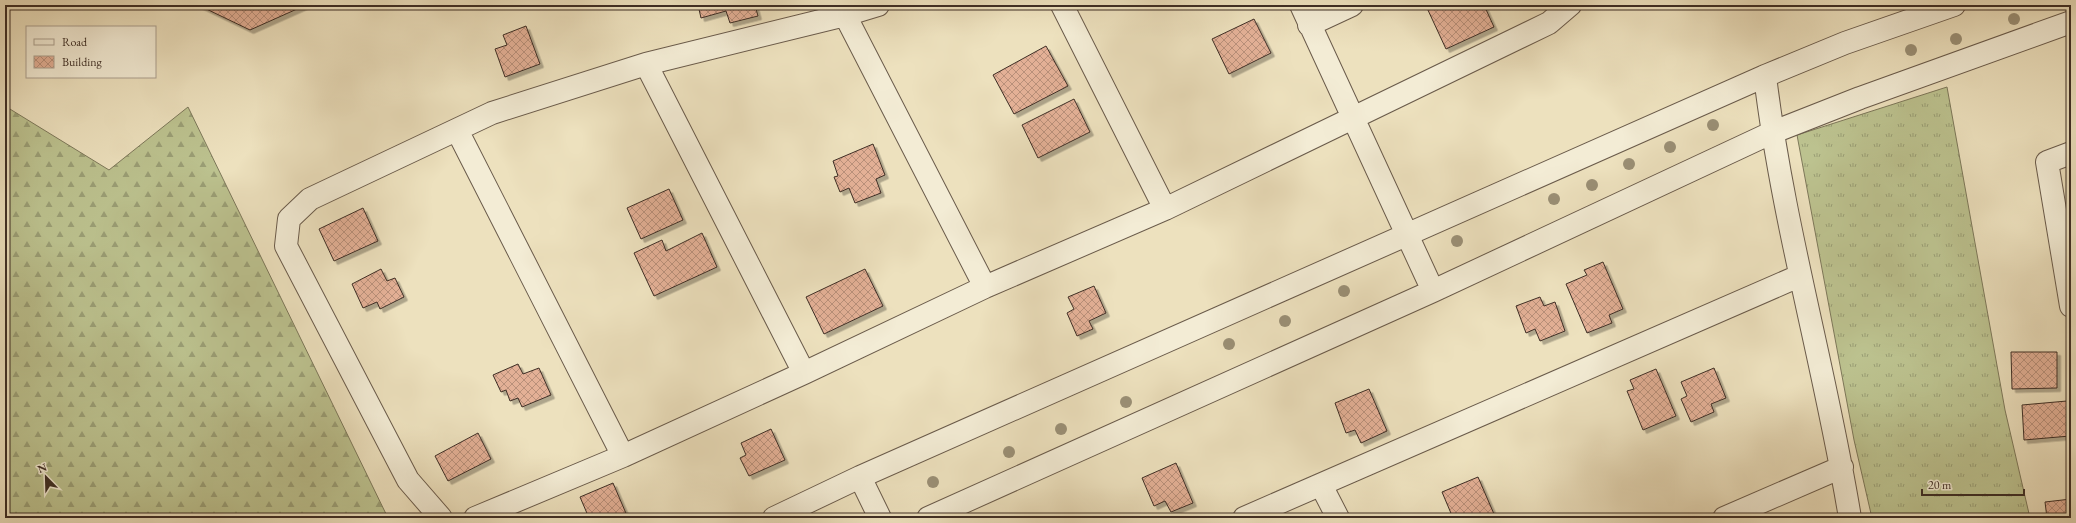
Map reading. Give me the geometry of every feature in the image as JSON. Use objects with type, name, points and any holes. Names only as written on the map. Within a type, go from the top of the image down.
[{"type":"street","points":[[441,518],[408,480],[286,246],[289,219],[310,199],[492,113],[646,64],[845,15],[878,5]]},
{"type":"street","points":[[1062,5],[1165,209]]},
{"type":"street","points":[[1301,5],[1433,291]]},
{"type":"street","points":[[1310,25],[1352,5]]},
{"type":"street","points":[[475,518],[623,456],[804,373],[985,287],[1165,209],[1549,23],[1570,5]]},
{"type":"street","points":[[774,518],[860,477],[1765,76],[1845,44],[1954,5]]},
{"type":"street","points":[[845,15],[985,287]]},
{"type":"street","points":[[928,518],[1433,291],[1772,134],[1860,98],[2071,22]]},
{"type":"street","points":[[646,64],[804,373]]},
{"type":"street","points":[[1765,76],[1772,134],[1799,276],[1842,467],[1850,518]]},
{"type":"street","points":[[457,130],[623,456]]},
{"type":"street","points":[[2071,153],[2047,162],[2071,306]]},
{"type":"street","points":[[1244,518],[1799,276]]},
{"type":"street","points":[[1724,518],[1842,467]]},
{"type":"street","points":[[860,477],[880,518]]},
{"type":"street","points":[[1321,485],[1338,518]]},
{"type":"green space","points":[[1947,87],[2005,410],[2030,518],[1872,518],[1854,440],[1797,135]]},
{"type":"green space","points":[[5,106],[109,170],[188,107],[388,518],[5,518]]},
{"type":"building","points":[[198,5],[306,5],[250,30]]},
{"type":"building","points":[[698,5],[755,5],[758,16],[730,23],[726,11],[701,18]]},
{"type":"building","points":[[1433,5],[1484,5],[1494,27],[1446,49],[1427,8]]},
{"type":"building","points":[[1254,19],[1271,53],[1229,74],[1212,39]]},
{"type":"building","points":[[526,26],[540,64],[505,77],[495,49],[507,45],[503,35]]},
{"type":"building","points":[[1046,46],[1068,86],[1014,114],[993,75]]},
{"type":"building","points":[[1074,99],[1090,132],[1038,158],[1022,125]]},
{"type":"building","points":[[873,144],[885,175],[876,179],[881,193],[855,203],[849,188],[840,192],[834,177],[838,176],[833,161]]},
{"type":"building","points":[[669,189],[683,220],[641,239],[627,208]]},
{"type":"building","points":[[363,208],[378,241],[334,261],[319,229]]},
{"type":"building","points":[[702,233],[717,267],[654,296],[634,253],[662,240],[666,251]]},
{"type":"building","points":[[1603,262],[1623,309],[1609,315],[1612,323],[1587,333],[1566,284],[1587,275],[1584,270]]},
{"type":"building","points":[[381,269],[387,281],[395,278],[404,297],[380,309],[377,302],[363,308],[352,284]]},
{"type":"building","points":[[865,269],[883,306],[824,334],[806,297]]},
{"type":"building","points":[[1094,286],[1106,313],[1089,321],[1093,329],[1077,336],[1067,313],[1074,309],[1068,297]]},
{"type":"building","points":[[1540,297],[1544,306],[1555,302],[1565,331],[1540,341],[1535,329],[1526,333],[1516,306]]},
{"type":"building","points":[[2011,352],[2057,352],[2057,388],[2012,389]]},
{"type":"building","points":[[518,364],[523,374],[539,368],[551,395],[522,407],[518,398],[510,401],[506,390],[501,392],[493,375]]},
{"type":"building","points":[[1714,368],[1726,398],[1711,404],[1714,412],[1691,422],[1681,399],[1687,396],[1681,382]]},
{"type":"building","points":[[1656,369],[1676,416],[1643,430],[1627,391],[1634,389],[1630,380]]},
{"type":"building","points":[[1369,389],[1387,431],[1361,443],[1355,430],[1346,433],[1335,403]]},
{"type":"building","points":[[2067,401],[2070,436],[2024,440],[2022,405]]},
{"type":"building","points":[[771,429],[785,460],[749,476],[740,458],[746,455],[741,443]]},
{"type":"building","points":[[478,433],[491,459],[448,481],[435,456]]},
{"type":"building","points":[[1176,463],[1193,503],[1171,512],[1165,501],[1154,506],[1142,478]]},
{"type":"building","points":[[1478,477],[1494,514],[1484,518],[1453,518],[1442,492]]},
{"type":"building","points":[[613,483],[628,518],[589,518],[580,497]]},
{"type":"building","points":[[2071,499],[2071,518],[2047,518],[2045,502]]}]
